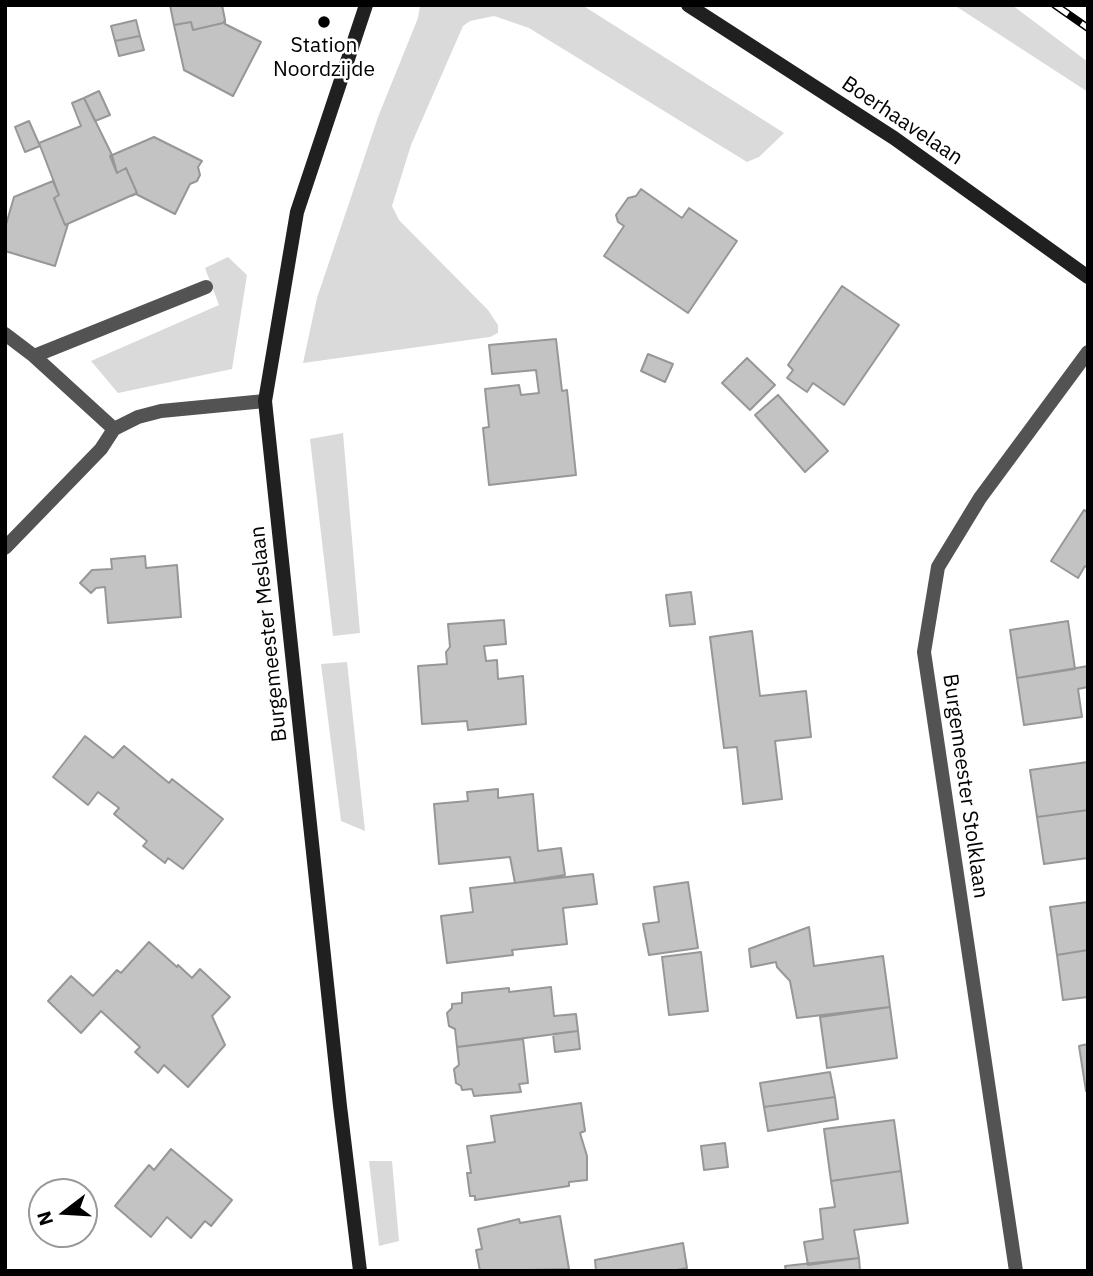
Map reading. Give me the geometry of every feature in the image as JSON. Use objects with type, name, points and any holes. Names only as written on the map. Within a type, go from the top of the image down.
[{"type":"street","name":"Burgemeester Meslaan","points":[[360,1271],[265,401],[297,212],[366,5]]},
{"type":"street","name":"Boerhaavelaan","points":[[688,5],[894,138],[1088,277]]},
{"type":"street","points":[[34,356],[206,287]]},
{"type":"street","points":[[5,334],[34,356],[114,429]]},
{"type":"street","name":"Burgemeester Stolklaan","points":[[1016,1271],[924,652],[938,568],[980,498],[1088,352]]},
{"type":"street","points":[[5,548],[101,449],[114,429],[138,417],[161,411],[265,401]]},
{"type":"shaded area","points":[[420,5],[582,5],[784,133],[759,157],[747,162],[529,28],[494,16],[470,21],[463,26],[411,145],[392,206],[399,220],[488,310],[498,325],[498,333],[490,337],[303,363],[317,298],[378,117],[418,18]]},
{"type":"shaded area","points":[[954,5],[1012,5],[1088,62],[1088,92]]},
{"type":"shaded area","points":[[228,257],[247,275],[232,369],[118,393],[91,361],[219,305],[205,268]]},
{"type":"shaded area","points":[[343,433],[360,633],[333,636],[310,439]]},
{"type":"shaded area","points":[[347,662],[365,831],[341,821],[321,664]]},
{"type":"shaded area","points":[[369,1161],[392,1161],[399,1241],[379,1246]]},
{"type":"building","points":[[170,5],[222,5],[225,20],[223,23],[193,30],[191,22],[174,25]]},
{"type":"building","points":[[136,20],[140,36],[115,41],[111,26]]},
{"type":"building","points":[[225,20],[225,24],[261,42],[233,96],[184,70],[174,25],[191,22],[193,30],[223,23]]},
{"type":"building","points":[[140,36],[144,50],[119,56],[115,41]]},
{"type":"building","points":[[99,91],[110,115],[95,121],[84,98]]},
{"type":"building","points":[[84,98],[112,155],[117,173],[126,168],[137,193],[65,225],[54,198],[59,195],[39,143],[81,126],[72,103]]},
{"type":"building","points":[[29,121],[40,146],[25,152],[15,127]]},
{"type":"building","points":[[154,137],[202,161],[198,167],[200,175],[197,181],[190,184],[175,214],[136,194],[131,196],[137,193],[126,168],[117,173],[110,156]]},
{"type":"building","points":[[53,181],[59,195],[54,198],[65,225],[68,224],[55,266],[5,251],[5,228],[14,197]]},
{"type":"building","points":[[641,189],[682,218],[689,208],[737,241],[688,313],[604,256],[624,226],[618,222],[616,215],[628,198],[636,196]]},
{"type":"building","points":[[842,286],[899,325],[844,405],[813,383],[807,392],[787,378],[793,370],[788,365]]},
{"type":"building","points":[[556,339],[562,391],[567,390],[576,475],[489,485],[483,428],[489,427],[485,389],[519,385],[521,395],[539,393],[536,370],[492,374],[489,345]]},
{"type":"building","points":[[648,354],[673,364],[665,382],[641,371]]},
{"type":"building","points":[[747,358],[775,385],[750,410],[722,383]]},
{"type":"building","points":[[778,395],[828,451],[805,472],[755,415]]},
{"type":"building","points":[[1084,510],[1088,512],[1088,568],[1085,566],[1078,578],[1051,561]]},
{"type":"building","points":[[145,556],[146,568],[177,565],[181,617],[108,623],[105,587],[96,588],[91,593],[80,583],[92,570],[112,569],[111,559]]},
{"type":"building","points":[[691,592],[695,624],[670,626],[666,595]]},
{"type":"building","points":[[504,620],[506,644],[484,646],[486,661],[497,660],[498,679],[523,676],[526,724],[468,730],[467,721],[422,724],[418,666],[447,664],[446,652],[450,647],[448,624]]},
{"type":"building","points":[[1068,621],[1075,669],[1017,678],[1010,630]]},
{"type":"building","points":[[752,631],[760,696],[806,691],[811,737],[775,741],[782,799],[743,804],[737,747],[724,748],[710,637]]},
{"type":"building","points":[[1088,666],[1088,687],[1078,689],[1082,717],[1024,725],[1017,678]]},
{"type":"building","points":[[85,736],[113,758],[124,746],[169,783],[172,779],[223,819],[183,869],[168,858],[165,863],[143,846],[147,841],[114,814],[119,808],[98,792],[88,805],[53,777]]},
{"type":"building","points":[[1088,762],[1088,810],[1037,817],[1030,770]]},
{"type":"building","points":[[498,789],[498,798],[533,794],[538,851],[561,848],[565,875],[515,883],[510,857],[439,864],[434,804],[468,801],[467,792]]},
{"type":"building","points":[[1088,810],[1088,858],[1044,864],[1037,817]]},
{"type":"building","points":[[593,874],[597,904],[563,908],[567,944],[512,950],[513,955],[447,963],[441,916],[473,912],[470,888]]},
{"type":"building","points":[[688,882],[698,948],[649,955],[643,924],[659,922],[654,887]]},
{"type":"building","points":[[1088,902],[1088,950],[1057,955],[1050,907]]},
{"type":"building","points":[[809,927],[814,966],[883,956],[890,1007],[797,1018],[790,981],[777,967],[776,962],[751,967],[749,949]]},
{"type":"building","points":[[149,942],[192,978],[200,969],[230,997],[212,1016],[225,1045],[188,1087],[164,1065],[158,1073],[135,1052],[140,1047],[101,1011],[81,1033],[48,1001],[71,976],[93,996],[117,970],[121,973]]},
{"type":"building","points":[[1088,950],[1088,997],[1063,1000],[1057,955]]},
{"type":"building","points":[[701,952],[708,1011],[669,1015],[662,957]]},
{"type":"building","points":[[551,987],[554,1016],[576,1014],[578,1031],[457,1047],[455,1029],[449,1026],[447,1013],[452,1004],[462,1003],[462,993],[509,988],[509,992]]},
{"type":"building","points":[[890,1007],[897,1058],[827,1068],[820,1017]]},
{"type":"building","points":[[578,1031],[580,1049],[555,1052],[553,1034]]},
{"type":"building","points":[[523,1039],[528,1083],[519,1084],[521,1092],[474,1096],[472,1089],[462,1090],[456,1083],[454,1069],[459,1065],[457,1047]]},
{"type":"building","points":[[1088,1044],[1088,1091],[1086,1091],[1079,1046]]},
{"type":"building","points":[[830,1072],[835,1097],[764,1107],[760,1083]]},
{"type":"building","points":[[835,1097],[838,1119],[768,1131],[764,1107]]},
{"type":"building","points":[[581,1103],[585,1131],[580,1133],[587,1156],[587,1180],[569,1182],[569,1186],[475,1200],[475,1196],[470,1196],[467,1173],[471,1173],[467,1146],[495,1142],[491,1116]]},
{"type":"building","points":[[894,1120],[901,1171],[831,1181],[824,1129]]},
{"type":"building","points":[[725,1143],[728,1167],[704,1170],[701,1146]]},
{"type":"building","points":[[171,1149],[232,1200],[211,1226],[205,1221],[191,1238],[167,1217],[151,1237],[115,1206],[149,1165],[154,1170]]},
{"type":"building","points":[[901,1171],[908,1223],[854,1230],[859,1258],[808,1265],[804,1242],[823,1239],[820,1209],[835,1207],[831,1181]]},
{"type":"building","points":[[560,1216],[569,1269],[480,1271],[476,1250],[482,1249],[478,1229],[519,1219],[520,1223]]},
{"type":"building","points":[[683,1243],[687,1268],[672,1271],[596,1271],[595,1260]]},
{"type":"building","points":[[859,1258],[860,1271],[786,1271],[785,1266]]},
{"type":"railway","points":[[1055,5],[1088,28]]},
{"type":"place","name":"Station Noordzijde","points":[[324,22]]}]
